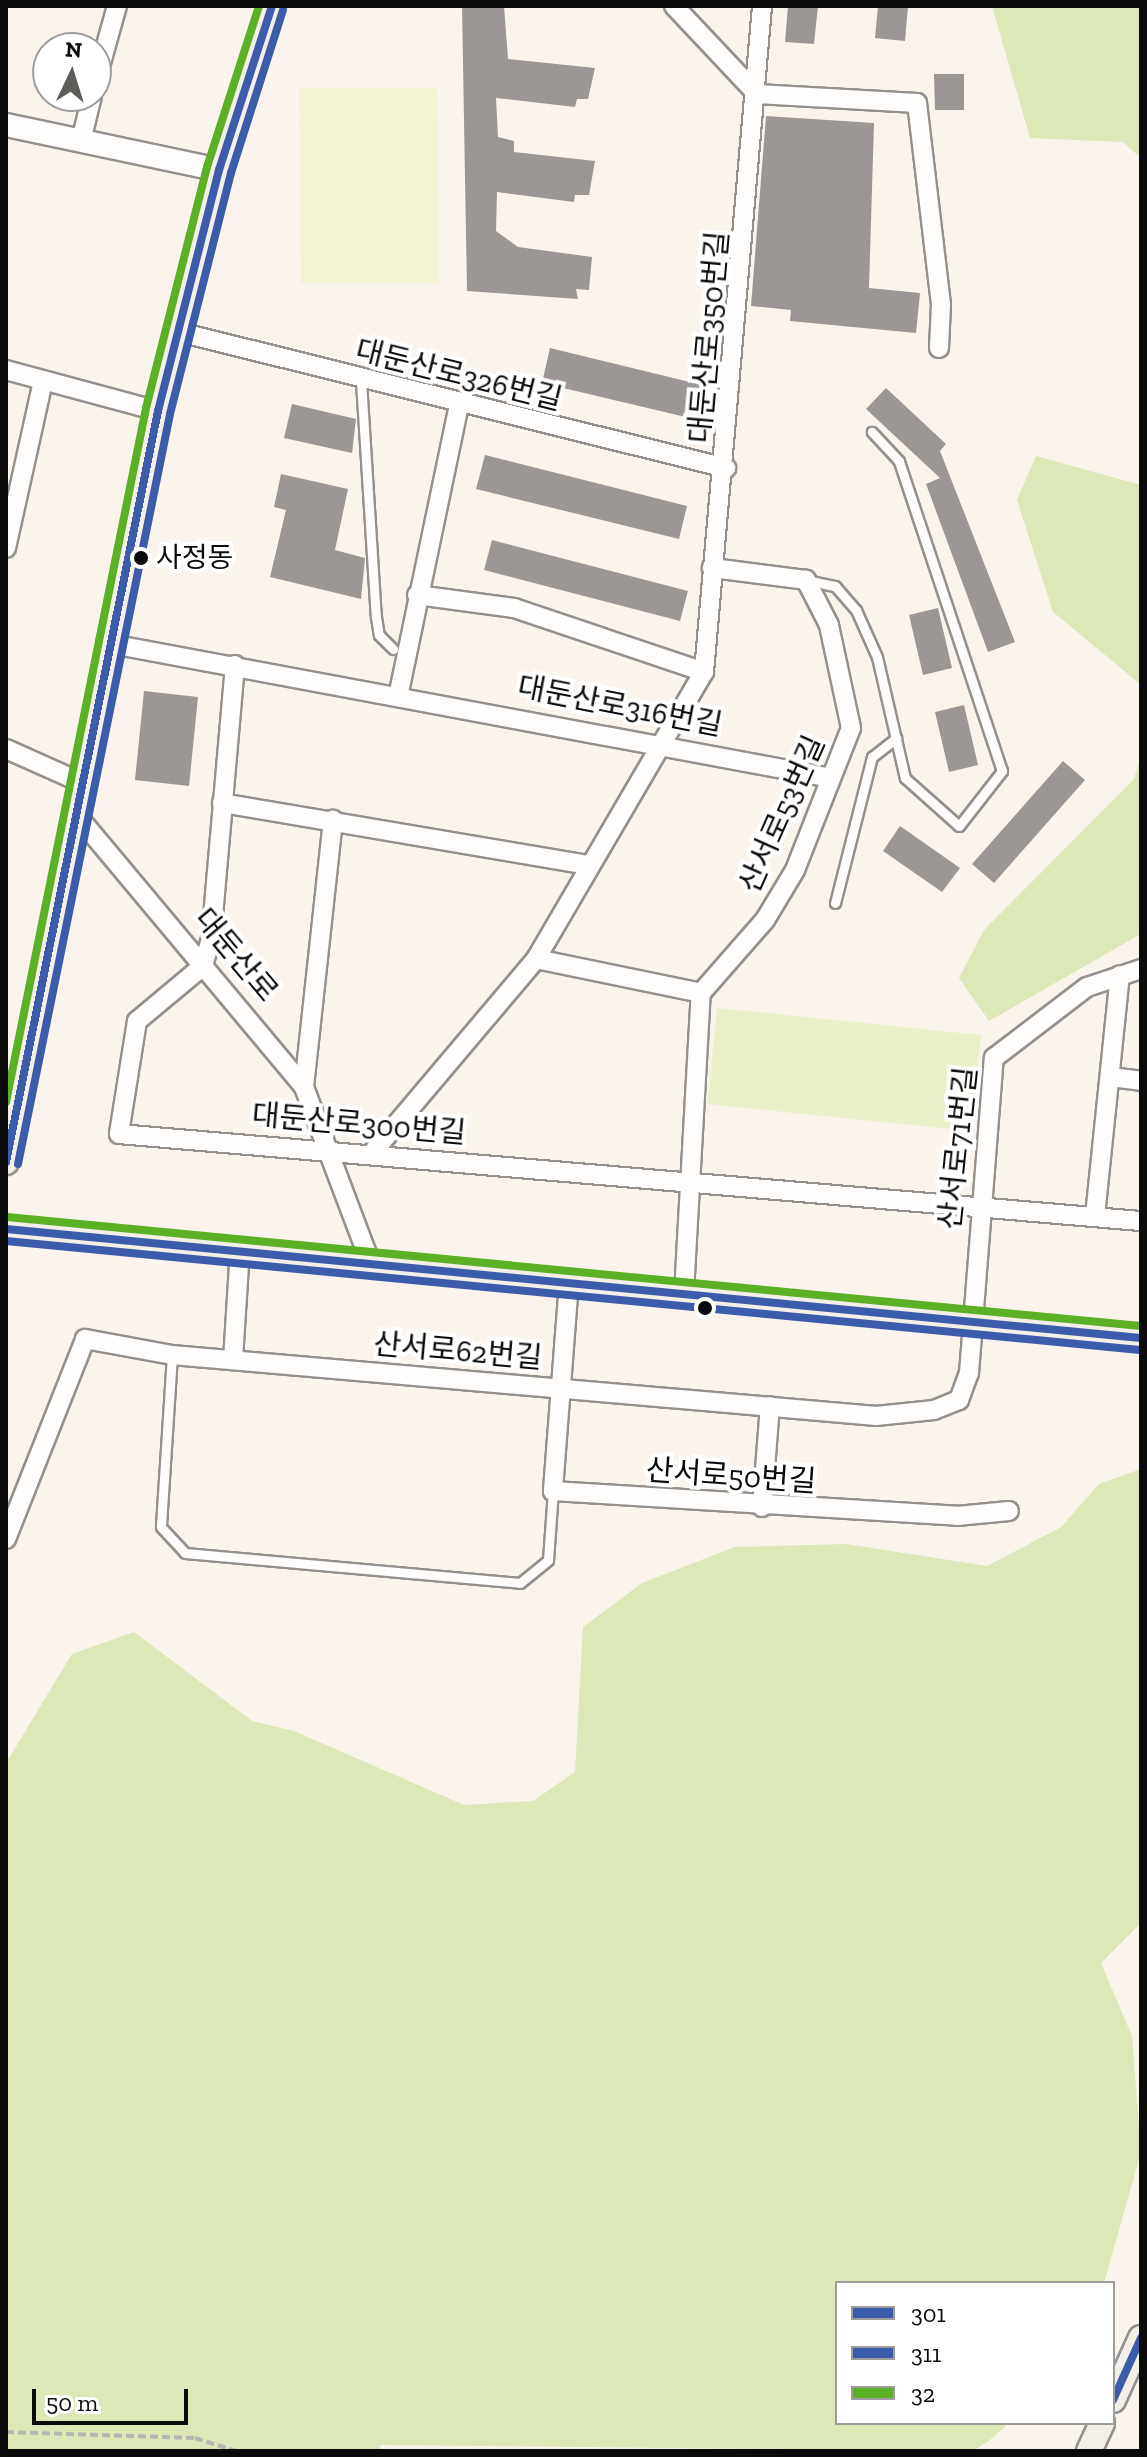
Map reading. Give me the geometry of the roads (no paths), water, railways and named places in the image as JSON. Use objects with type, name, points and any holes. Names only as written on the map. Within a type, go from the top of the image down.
[{"type":"main road","points":[[6,1162],[106,643],[158,411],[219,170],[272,6]]},
{"type":"main road","points":[[6,1229],[1141,1338]]},
{"type":"main road","points":[[1115,2396],[1141,2338]]},
{"type":"main road","points":[[1089,2451],[1101,2425]]},
{"type":"street","points":[[110,32],[117,6]]},
{"type":"street","points":[[674,6],[757,94],[917,103],[941,305],[939,348]]},
{"type":"street","name":"대둔산로350번길","points":[[373,1152],[536,959],[704,672],[712,568],[726,468],[762,6]]},
{"type":"street","points":[[81,141],[88,112]]},
{"type":"street","points":[[6,125],[219,170]]},
{"type":"street","name":"대둔산로326번길","points":[[179,332],[459,406],[726,468]]},
{"type":"street","points":[[6,370],[158,411]]},
{"type":"street","points":[[6,548],[43,381]]},
{"type":"street","points":[[399,692],[459,406]]},
{"type":"street","points":[[712,568],[806,580]]},
{"type":"street","name":"산서로53번길","points":[[701,993],[765,920],[795,870],[851,728],[829,625],[806,580]]},
{"type":"street","points":[[417,595],[514,608],[704,672]]},
{"type":"street","name":"대둔산로316번길","points":[[106,643],[399,692],[663,741],[831,778]]},
{"type":"street","points":[[203,966],[235,665]]},
{"type":"street","points":[[6,749],[80,782]]},
{"type":"street","points":[[222,803],[589,865]]},
{"type":"street","name":"대둔산로","points":[[75,813],[304,1087],[330,1149],[370,1262]]},
{"type":"street","points":[[304,1087],[333,820]]},
{"type":"street","points":[[536,959],[701,993],[684,1293]]},
{"type":"street","name":"대둔산로300번길","points":[[203,966],[137,1021],[119,1134],[373,1152],[1141,1221]]},
{"type":"street","name":"산서로71번길","points":[[971,1322],[978,1206],[994,1058],[1025,1028],[1120,975],[1141,969]]},
{"type":"street","points":[[1095,1216],[1120,975]]},
{"type":"street","points":[[1110,1077],[1141,1081]]},
{"type":"street","points":[[233,1360],[240,1250]]},
{"type":"street","points":[[553,1491],[569,1282]]},
{"type":"street","name":"산서로62번길","points":[[6,1539],[85,1339],[172,1355],[876,1416],[934,1410],[959,1400],[969,1373],[971,1322]]},
{"type":"street","points":[[762,1507],[770,1406]]},
{"type":"street","name":"산서로50번길","points":[[553,1491],[762,1507],[1009,1511]]},
{"type":"lane","points":[[361,381],[376,617],[379,635],[393,649]]},
{"type":"lane","points":[[806,580],[835,586],[856,610],[877,657],[905,778],[959,826],[1002,771],[899,461],[872,432]]},
{"type":"lane","points":[[835,903],[872,757],[896,738]]},
{"type":"lane","points":[[172,1355],[161,1527],[185,1553],[520,1583],[548,1560],[553,1491]]},
{"type":"place","name":"사정동","points":[[141,558]]}]
